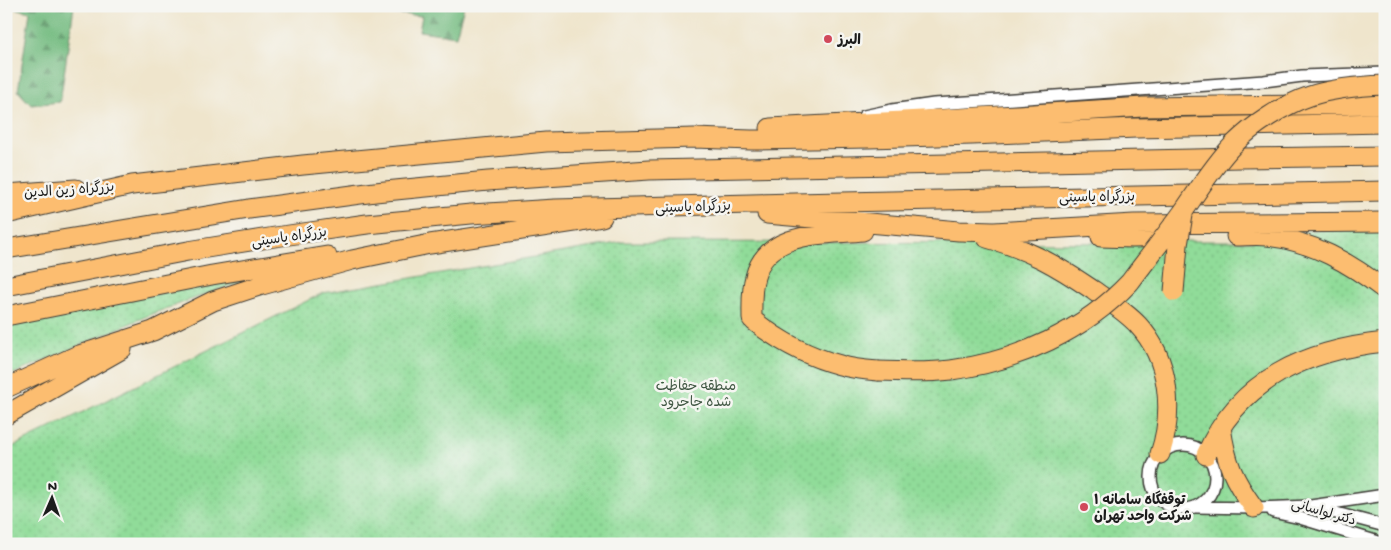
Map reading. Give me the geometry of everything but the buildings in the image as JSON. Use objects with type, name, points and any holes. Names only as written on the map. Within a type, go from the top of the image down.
[{"type":"highway","points":[[910,226],[800,237],[787,241],[775,248],[758,266],[754,278],[753,320],[776,338],[818,357],[840,365],[878,371],[923,372],[951,370],[1017,355],[1042,344],[1101,310],[1116,296],[1130,282],[1209,176],[1234,145],[1246,134],[1279,111],[1311,95],[1331,90],[1385,86]]},
{"type":"highway","points":[[694,138],[752,129],[1017,116],[1153,107],[1385,104]]},
{"type":"highway","points":[[6,214],[132,185],[303,165],[546,142],[694,138],[750,140],[869,138],[1136,128],[1385,123]]},
{"type":"highway","points":[[6,248],[249,209],[375,192],[488,181],[649,170],[1385,156]]},
{"type":"highway","name":"بزرگراه زین الدین","points":[[6,194],[132,185]]},
{"type":"highway","name":"بزرگراه یاسینی","points":[[6,286],[188,252],[367,224],[471,214],[555,209],[674,206],[1385,191]]},
{"type":"highway","points":[[674,206],[959,231],[1132,238],[1267,236],[1312,247],[1339,259],[1363,273],[1385,290]]},
{"type":"highway","points":[[6,316],[212,274],[350,252],[430,244],[581,222],[646,208]]},
{"type":"highway","points":[[1174,292],[1183,211]]},
{"type":"highway","points":[[1008,232],[1134,224],[1385,222]]},
{"type":"highway","points":[[959,231],[1033,254],[1075,278],[1116,306],[1138,324],[1156,351],[1165,383],[1168,408],[1167,428],[1160,454]]},
{"type":"highway","points":[[6,415],[153,331],[213,301],[352,260],[430,244]]},
{"type":"highway","points":[[6,388],[76,356],[153,331]]},
{"type":"highway","points":[[1206,455],[1221,427],[1241,401],[1253,390],[1274,376],[1298,363],[1333,351],[1385,342]]},
{"type":"highway","points":[[1221,427],[1225,452],[1232,473],[1239,487],[1254,508]]},
{"type":"street","points":[[829,124],[892,110],[934,104],[1264,81],[1302,76],[1385,73]]},
{"type":"street","points":[[1196,507],[1205,501],[1215,483],[1212,463],[1206,455],[1188,445],[1168,448],[1160,454],[1154,463],[1150,480],[1158,498],[1166,505],[1176,509],[1196,507],[1254,508],[1311,506],[1385,495]]},
{"type":"street","name":"دکتر لواسانی","points":[[1311,506],[1385,526]]},
{"type":"street","name":"دکتر لواسانی","points":[[1254,508],[1300,518],[1385,544]]},
{"type":"green space","points":[[6,6],[74,6],[60,102],[31,105],[18,91],[30,12]]},
{"type":"green space","points":[[390,6],[464,6],[456,36],[419,31],[422,16],[388,13]]},
{"type":"green space","name":"منطقه حفاظت شده جاجرود","points":[[1385,228],[1385,544],[6,544],[6,450],[323,293],[623,242],[1165,243],[1166,241],[1255,241],[1262,232]]},
{"type":"green space","points":[[302,265],[223,288],[154,313],[6,377],[6,323]]},
{"type":"place","name":"البرز","points":[[828,39]]},
{"type":"place","name":"توقفگاه سامانه ۱ شرکت واحد تهران","points":[[1084,507]]}]
